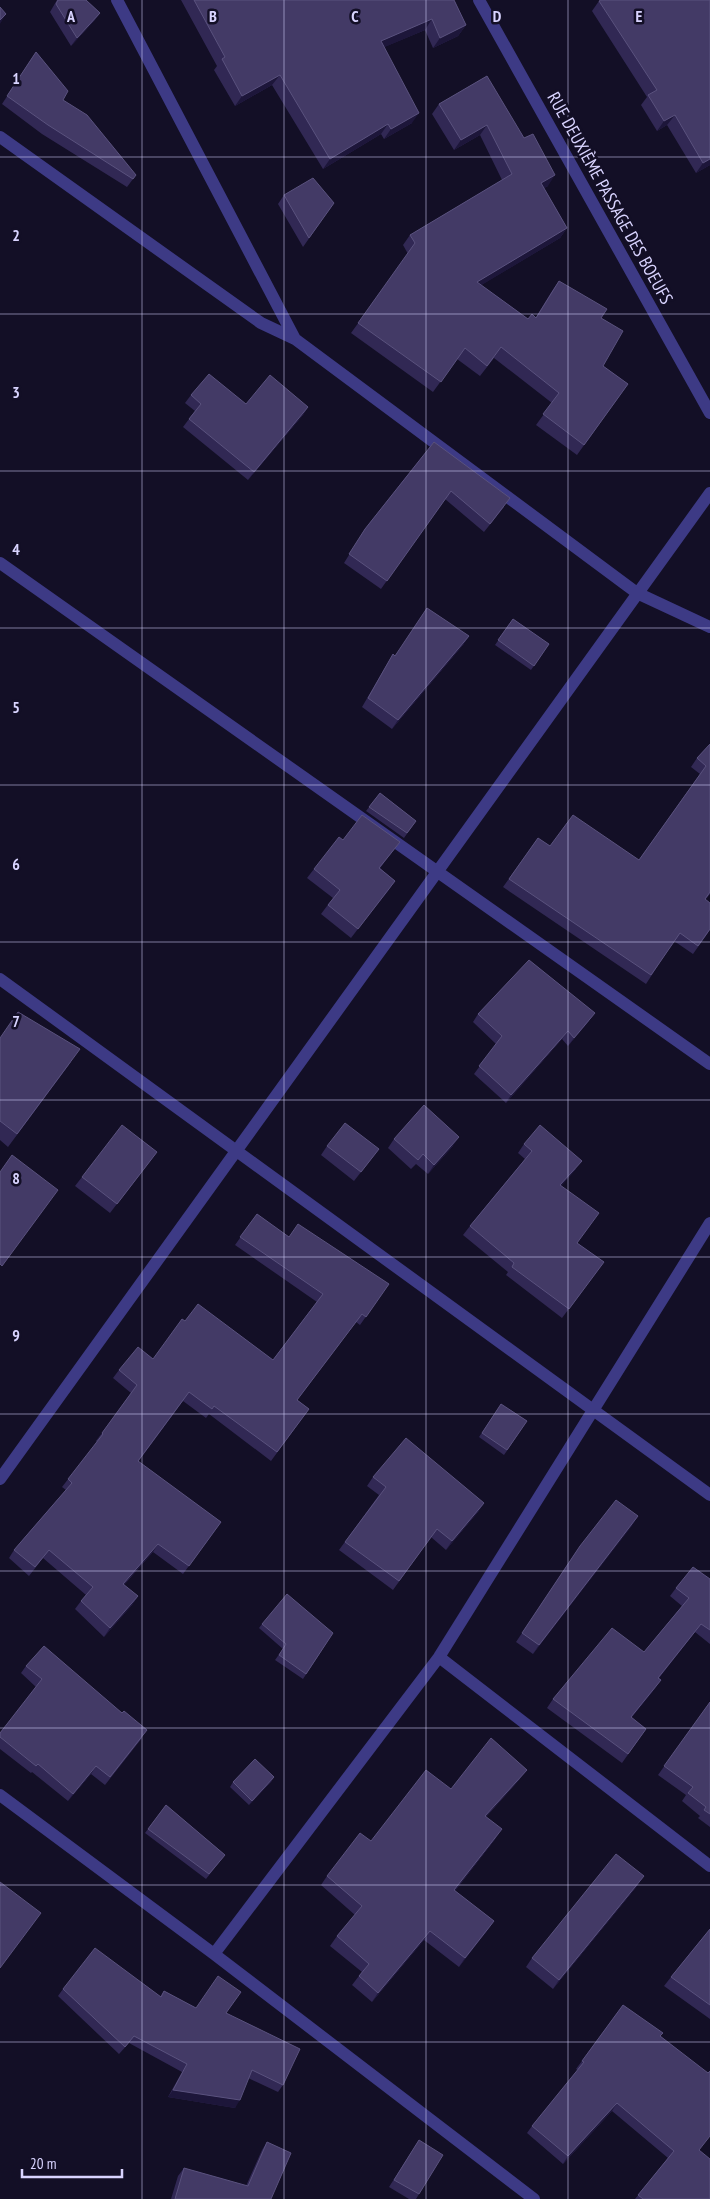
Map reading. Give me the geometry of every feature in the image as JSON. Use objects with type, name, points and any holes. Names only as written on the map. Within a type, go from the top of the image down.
[{"type":"street","points":[[117,0],[295,339]]},
{"type":"street","name":"RUE DEUXIÈME PASSAGE DES BOEUFS","points":[[479,0],[710,413]]},
{"type":"street","points":[[0,137],[260,323],[295,339],[637,593],[710,627]]},
{"type":"street","points":[[0,1479],[710,493]]},
{"type":"street","points":[[0,563],[710,1064]]},
{"type":"street","points":[[0,980],[710,1495]]},
{"type":"street","points":[[214,1954],[439,1657],[710,1222]]},
{"type":"street","points":[[439,1657],[710,1866]]},
{"type":"street","points":[[0,1795],[214,1954],[534,2199]]},
{"type":"building","points":[[58,0],[86,0],[100,13],[77,38],[56,4]]},
{"type":"building","points":[[194,0],[454,0],[466,25],[440,38],[432,19],[381,41],[419,113],[391,129],[388,124],[330,159],[280,75],[242,96],[222,59],[225,57]]},
{"type":"building","points":[[710,0],[710,159],[703,163],[675,115],[664,121],[648,95],[657,90],[599,1]]},
{"type":"building","points":[[0,7],[6,14],[0,20]]},
{"type":"building","points":[[36,52],[68,91],[63,100],[87,115],[136,175],[133,179],[48,125],[7,96]]},
{"type":"building","points":[[487,76],[524,138],[533,134],[555,175],[541,183],[567,228],[477,282],[528,319],[532,314],[536,318],[559,281],[607,309],[601,318],[623,331],[603,366],[628,384],[584,445],[543,414],[559,393],[501,347],[487,366],[465,348],[441,382],[358,323],[415,243],[410,235],[512,174],[487,125],[461,140],[439,104]]},
{"type":"building","points":[[313,178],[334,203],[309,238],[284,195]]},
{"type":"building","points":[[209,374],[246,404],[270,375],[308,407],[254,472],[189,419],[201,404],[191,395]]},
{"type":"building","points":[[434,442],[510,498],[490,524],[451,491],[387,581],[349,554],[365,529]]},
{"type":"building","points":[[427,608],[469,636],[398,720],[368,698],[393,654],[395,656]]},
{"type":"building","points":[[513,619],[549,644],[534,666],[498,640]]},
{"type":"building","points":[[710,744],[710,892],[705,899],[710,903],[710,929],[698,946],[680,933],[651,975],[509,879],[538,838],[550,846],[573,815],[639,860],[706,766],[697,758]]},
{"type":"building","points":[[380,793],[416,821],[407,833],[369,807]]},
{"type":"building","points":[[362,815],[400,842],[379,868],[395,881],[358,929],[328,905],[340,890],[314,869],[339,837],[343,840]]},
{"type":"building","points":[[529,960],[595,1013],[574,1038],[568,1031],[511,1095],[479,1066],[502,1036],[478,1014]]},
{"type":"building","points":[[18,1012],[80,1049],[17,1134],[0,1121],[0,1038]]},
{"type":"building","points":[[424,1105],[459,1137],[434,1165],[423,1154],[418,1160],[394,1139]]},
{"type":"building","points":[[345,1123],[379,1149],[361,1172],[327,1146]]},
{"type":"building","points":[[122,1125],[157,1152],[117,1204],[82,1177]]},
{"type":"building","points":[[540,1125],[582,1161],[560,1185],[599,1213],[577,1243],[604,1262],[569,1309],[512,1267],[514,1263],[470,1226],[532,1151],[524,1144]]},
{"type":"building","points":[[12,1155],[58,1190],[2,1266],[0,1264],[0,1172]]},
{"type":"building","points":[[257,1214],[289,1237],[298,1224],[389,1284],[366,1317],[362,1314],[297,1400],[309,1409],[277,1452],[214,1406],[212,1409],[189,1392],[138,1461],[221,1522],[189,1566],[158,1544],[123,1584],[138,1596],[110,1628],[81,1601],[93,1587],[49,1550],[35,1567],[14,1550],[72,1483],[68,1479],[103,1434],[137,1385],[119,1370],[138,1347],[153,1359],[182,1319],[185,1321],[198,1304],[273,1360],[323,1294],[240,1237]]},
{"type":"building","points":[[501,1404],[527,1421],[507,1450],[482,1433]]},
{"type":"building","points":[[406,1438],[484,1503],[452,1541],[437,1529],[399,1581],[345,1542],[386,1487],[373,1477]]},
{"type":"building","points":[[616,1500],[638,1516],[539,1645],[522,1633],[580,1546]]},
{"type":"building","points":[[693,1567],[710,1579],[710,1630],[701,1624],[658,1678],[661,1680],[631,1717],[646,1729],[628,1754],[553,1699],[612,1628],[644,1652],[689,1598],[676,1588]]},
{"type":"building","points":[[287,1594],[333,1633],[306,1674],[279,1655],[286,1644],[262,1624]]},
{"type":"building","points":[[44,1646],[122,1713],[124,1711],[147,1730],[110,1777],[96,1766],[73,1794],[38,1764],[36,1766],[0,1737],[0,1733],[42,1679],[26,1666]]},
{"type":"building","points":[[710,1702],[710,1814],[704,1810],[706,1807],[688,1793],[693,1787],[664,1766]]},
{"type":"building","points":[[491,1738],[527,1770],[485,1816],[502,1829],[454,1890],[494,1921],[465,1958],[430,1931],[378,1993],[359,1976],[369,1964],[337,1936],[362,1906],[327,1876],[360,1833],[371,1841],[426,1770],[451,1789]]},
{"type":"building","points":[[255,1759],[274,1777],[252,1801],[233,1782]]},
{"type":"building","points":[[166,1805],[225,1855],[209,1874],[148,1829]]},
{"type":"building","points":[[616,1854],[644,1876],[559,1980],[532,1958]]},
{"type":"building","points":[[0,1882],[41,1913],[0,1968]]},
{"type":"building","points":[[710,1929],[710,2005],[671,1977]]},
{"type":"building","points":[[95,1948],[161,1997],[164,1991],[196,2008],[218,1976],[241,1992],[226,2013],[300,2049],[283,2085],[252,2070],[240,2100],[173,2090],[187,2064],[134,2036],[125,2047],[63,1989]]},
{"type":"building","points":[[623,2005],[663,2033],[660,2036],[708,2073],[710,2071],[710,2136],[699,2150],[710,2159],[710,2199],[643,2199],[638,2195],[674,2151],[617,2103],[568,2156],[532,2126],[584,2062],[582,2061]]},
{"type":"building","points":[[419,2140],[443,2155],[419,2194],[394,2180]]},
{"type":"building","points":[[267,2142],[291,2153],[271,2199],[175,2199],[184,2168],[248,2186]]}]
